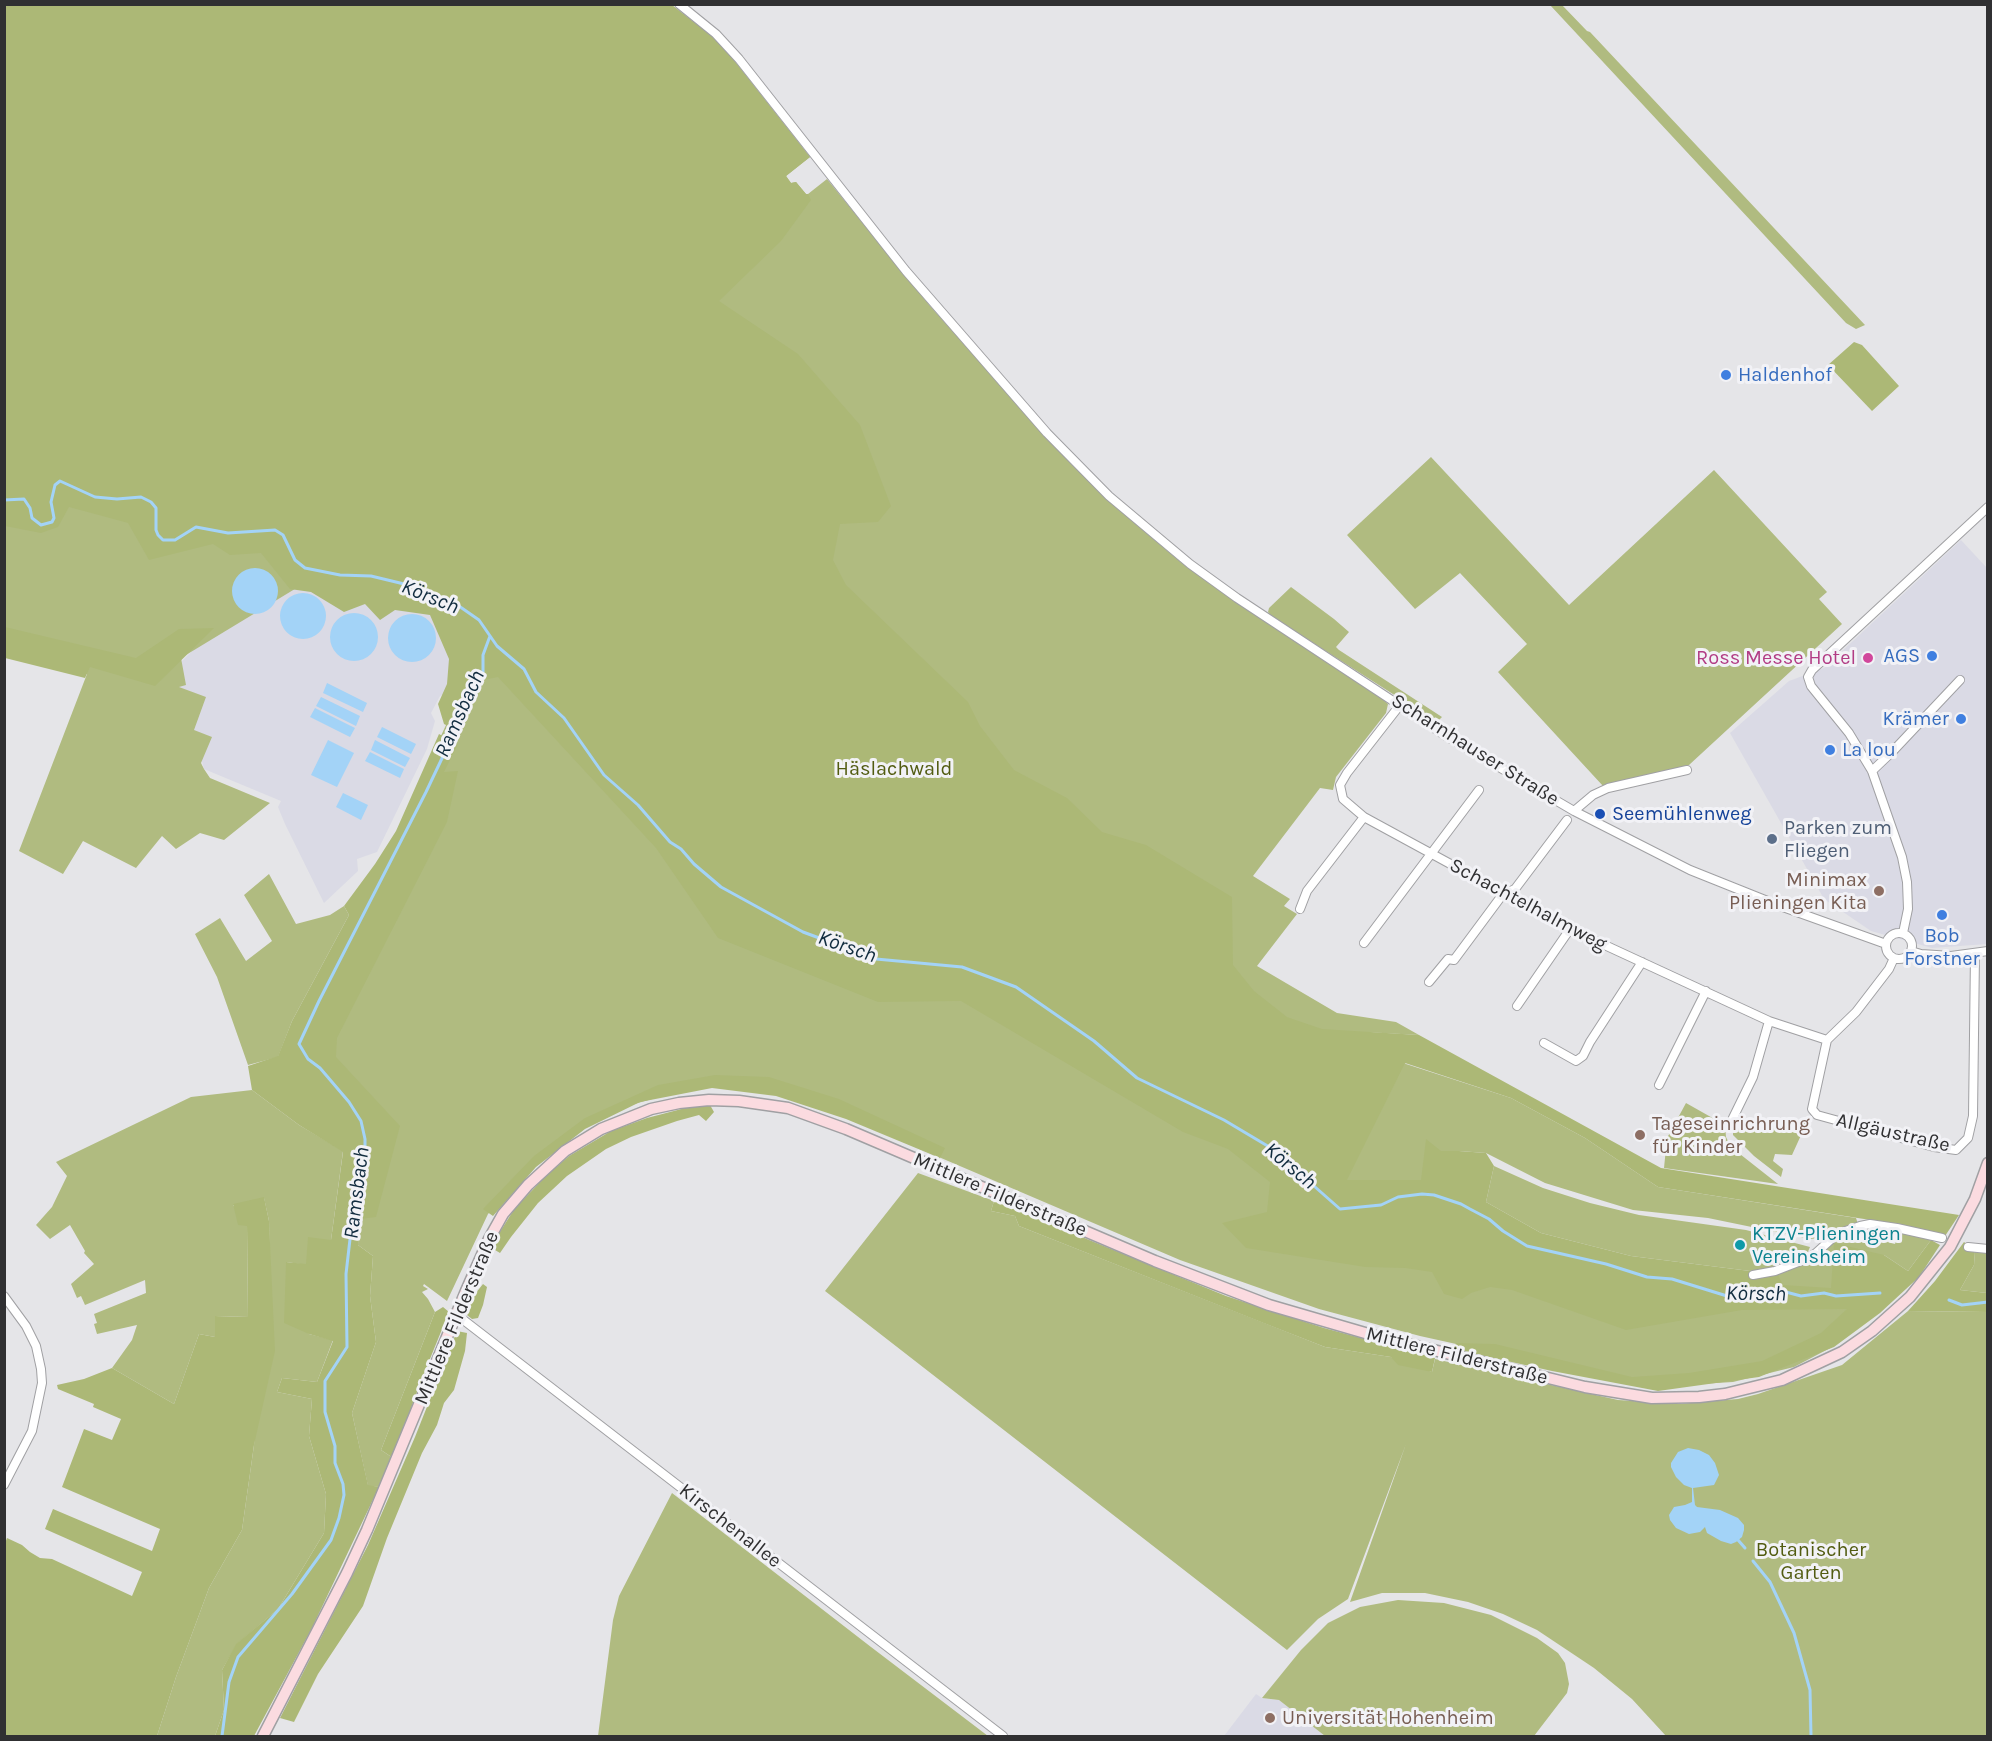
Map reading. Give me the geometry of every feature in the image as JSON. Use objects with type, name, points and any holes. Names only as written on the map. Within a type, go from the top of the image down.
[{"type":"main road","name":"Mittlere Filderstraße","points":[[263,1737],[367,1530],[489,1239],[503,1214],[528,1185],[565,1151],[601,1129],[651,1109],[699,1101],[739,1101],[769,1104],[808,1114],[1230,1291],[1308,1318],[1607,1392],[1652,1398],[1699,1397],[1754,1388],[1782,1380],[1842,1352],[1872,1331],[1910,1297],[1950,1247],[1975,1199],[1988,1163]]},
{"type":"street","name":"Scharnhauser Straße","points":[[679,4],[716,34],[735,54],[906,271],[1035,420],[1079,467],[1138,522],[1190,564],[1237,598],[1400,705],[1574,811],[1690,870],[1780,906],[1886,944]]},
{"type":"street","points":[[1903,933],[1908,909],[1907,882],[1902,857],[1872,771],[1849,733],[1811,686],[1808,677],[1812,670],[1988,507]]},
{"type":"street","points":[[1872,771],[1960,680]]},
{"type":"street","name":"Schachtelhalmweg","points":[[1400,705],[1340,785],[1343,799],[1364,817],[1570,929],[1769,1021],[1827,1040]]},
{"type":"street","name":"Scharnhauser Straße","points":[[1574,811],[1593,795],[1608,788],[1687,770]]},
{"type":"street","points":[[1364,944],[1479,790]]},
{"type":"street","points":[[1300,909],[1307,891],[1364,817]]},
{"type":"street","points":[[1429,982],[1448,959],[1454,960],[1503,894],[1515,889],[1567,820]]},
{"type":"street","points":[[1517,1006],[1570,929]]},
{"type":"street","points":[[1903,933],[1909,937],[1912,944],[1911,951],[1907,957],[1894,958],[1889,955],[1886,944],[1892,935],[1903,933]]},
{"type":"street","points":[[1911,951],[1951,956],[1988,951]]},
{"type":"street","name":"Allgäustraße","points":[[1827,1040],[1812,1109],[1817,1115],[1934,1147],[1956,1150],[1968,1138],[1972,1116],[1975,953]]},
{"type":"street","points":[[1827,1040],[1856,1012],[1889,969],[1894,958]]},
{"type":"street","points":[[1544,1043],[1576,1061],[1583,1056],[1642,962]]},
{"type":"street","points":[[1659,1085],[1706,991]]},
{"type":"street","points":[[1730,1124],[1752,1077],[1769,1021]]},
{"type":"street","points":[[1753,1275],[1775,1271],[1806,1259],[1837,1234],[1870,1224],[1942,1238]]},
{"type":"street","points":[[1968,1247],[1988,1249]]},
{"type":"street","points":[[4,1296],[26,1326],[36,1346],[42,1383],[32,1431],[4,1485]]},
{"type":"street","name":"Kirschenallee","points":[[457,1315],[1003,1737]]},
{"type":"shaded area","points":[[1961,540],[1987,568],[1987,944],[1932,948],[1871,931],[1824,899],[1730,733],[1789,681],[1824,668]]},
{"type":"shaded area","points":[[215,573],[429,612],[449,625],[453,691],[440,696],[431,713],[435,721],[427,749],[377,852],[357,859],[358,871],[324,903],[285,824],[278,807],[281,801],[204,769],[194,731],[175,686],[178,665],[193,650]]},
{"type":"shaded area","name":"Universität Hohenheim","points":[[1256,1694],[1262,1698],[1279,1700],[1325,1736],[1224,1736]]},
{"type":"green space","name":"Häslachwald","points":[[4,5],[672,5],[712,36],[729,54],[810,157],[786,176],[791,183],[796,182],[811,200],[781,241],[719,301],[798,354],[860,425],[891,506],[878,522],[840,524],[833,560],[846,585],[968,702],[980,726],[1014,770],[1067,798],[1102,832],[1146,845],[1232,897],[1233,965],[1254,991],[1287,1017],[1322,1029],[1419,1035],[1661,1168],[1959,1215],[1945,1236],[1877,1221],[1658,1187],[1585,1138],[1511,1098],[1405,1063],[1347,1180],[1421,1180],[1426,1139],[1441,1151],[1486,1153],[1494,1166],[1486,1202],[1541,1233],[1631,1256],[1750,1271],[1774,1267],[1783,1285],[1831,1288],[1834,1243],[1884,1255],[1908,1271],[1931,1240],[1940,1245],[1919,1277],[1880,1313],[1834,1347],[1759,1377],[1658,1391],[1453,1349],[1456,1343],[1495,1344],[1632,1377],[1689,1373],[1762,1361],[1821,1333],[1847,1309],[1742,1310],[1626,1330],[1512,1290],[1490,1287],[1471,1293],[1462,1299],[1444,1294],[1432,1272],[1405,1268],[1365,1267],[1246,1248],[1222,1223],[1267,1212],[1270,1182],[1228,1149],[1183,1132],[961,1001],[878,1002],[718,938],[656,848],[498,677],[483,680],[460,732],[444,724],[438,704],[447,684],[449,659],[430,615],[395,610],[380,620],[365,604],[344,612],[311,592],[290,589],[261,553],[230,555],[213,544],[149,560],[128,523],[69,507],[58,527],[41,533],[5,526]]},
{"type":"green space","points":[[1550,5],[1562,5],[1590,32],[1865,325],[1856,329],[1846,323]]},
{"type":"green space","name":"Häslachwald","points":[[729,54],[810,157],[786,176],[791,183],[796,182],[808,194],[827,179],[931,307],[1072,465],[1117,508],[1183,564],[1237,603],[1377,694],[1388,704],[1386,713],[1336,777],[1333,790],[1320,788],[1253,876],[1290,899],[1284,906],[1297,914],[1257,966],[1337,1013],[1396,1022],[1419,1035],[1365,1032],[1406,1064],[1511,1098],[1585,1138],[1658,1187],[1856,1218],[1858,1224],[1828,1237],[1810,1239],[1708,1218],[1633,1210],[1545,1183],[1486,1153],[1441,1151],[1422,1177],[1541,1235],[1716,1276],[1777,1272],[1816,1257],[1838,1237],[1860,1229],[1886,1229],[1892,1235],[1891,1243],[1895,1244],[1898,1235],[1910,1232],[1931,1240],[1908,1271],[1884,1255],[1885,1271],[1834,1346],[1794,1367],[1733,1382],[1684,1385],[1626,1379],[1420,1336],[1319,1309],[1180,1260],[831,1111],[757,1087],[709,1083],[613,1110],[555,1147],[525,1174],[488,1214],[447,1301],[424,1284],[423,1286],[428,1289],[422,1292],[435,1312],[381,1450],[393,1458],[379,1487],[368,1486],[352,1413],[376,1342],[370,1296],[373,1256],[358,1245],[361,1132],[312,1055],[440,738],[464,686],[460,622],[313,578],[181,658],[186,685],[179,687],[206,697],[194,730],[212,737],[201,763],[204,769],[210,778],[270,803],[224,840],[200,833],[176,849],[162,836],[136,868],[83,841],[63,874],[19,851],[87,674],[5,652],[4,410],[695,310]]},
{"type":"green space","points":[[1854,342],[1862,345],[1899,386],[1872,411],[1828,365]]},
{"type":"green space","points":[[1431,457],[1569,605],[1714,470],[1827,592],[1819,599],[1842,624],[1689,765],[1603,786],[1498,672],[1527,644],[1460,573],[1415,609],[1347,535]]},
{"type":"green space","points":[[1291,587],[1349,632],[1336,647],[1339,650],[1442,717],[1435,721],[1271,616],[1268,612],[1269,608]]},
{"type":"green space","points":[[5,627],[136,658],[179,629],[214,628],[155,686],[90,667],[85,678],[5,658]]},
{"type":"green space","points":[[439,734],[458,744],[444,772],[458,771],[447,822],[337,1038],[336,1057],[400,1126],[376,1217],[360,1219],[358,1245],[373,1256],[370,1296],[376,1342],[352,1413],[368,1485],[379,1487],[312,1628],[254,1736],[215,1736],[224,1710],[222,1670],[236,1644],[278,1609],[324,1533],[326,1494],[309,1436],[312,1399],[277,1392],[282,1378],[317,1382],[333,1341],[284,1323],[286,1262],[306,1264],[308,1237],[331,1240],[343,1152],[299,1125],[252,1090],[248,1066],[278,1056],[292,1021],[349,915],[344,906],[396,831]]},
{"type":"green space","points":[[269,874],[296,924],[330,915],[344,906],[349,915],[292,1021],[278,1057],[248,1065],[217,977],[195,934],[220,918],[246,961],[272,941],[244,895]]},
{"type":"green space","points":[[715,1075],[769,1077],[839,1099],[945,1148],[940,1158],[846,1119],[776,1096],[712,1088],[640,1102],[585,1129],[536,1167],[493,1216],[483,1209],[534,1156],[585,1118],[658,1085]]},
{"type":"green space","points":[[252,1090],[299,1125],[343,1151],[331,1240],[306,1265],[287,1262],[309,1334],[333,1340],[317,1382],[282,1378],[277,1392],[312,1399],[309,1436],[326,1494],[324,1533],[278,1609],[237,1644],[222,1670],[224,1710],[215,1736],[157,1736],[209,1588],[242,1530],[254,1445],[270,1273],[269,1221],[264,1198],[233,1205],[247,1225],[248,1317],[215,1316],[215,1337],[199,1334],[174,1404],[112,1368],[132,1340],[137,1325],[97,1334],[94,1324],[97,1323],[94,1314],[146,1293],[145,1280],[85,1305],[81,1296],[77,1298],[71,1284],[94,1264],[84,1253],[70,1225],[50,1239],[36,1225],[52,1207],[67,1176],[56,1162],[191,1097]]},
{"type":"green space","points":[[1686,1103],[1725,1125],[1726,1137],[1731,1147],[1778,1184],[1664,1168],[1667,1138]]},
{"type":"green space","points":[[710,1105],[714,1112],[706,1121],[699,1115],[677,1121],[631,1137],[606,1149],[567,1176],[538,1203],[500,1253],[495,1250],[496,1238],[515,1208],[569,1156],[611,1131],[647,1118],[693,1106]]},
{"type":"green space","points":[[1770,1119],[1807,1122],[1792,1155],[1775,1154],[1773,1161],[1783,1169],[1781,1177],[1754,1156],[1733,1135],[1733,1129],[1752,1128]]},
{"type":"green space","points":[[1494,1166],[1543,1188],[1590,1203],[1639,1215],[1746,1230],[1810,1247],[1807,1254],[1794,1260],[1774,1267],[1750,1271],[1631,1256],[1541,1233],[1486,1202]]},
{"type":"green space","name":"Botanischer Garten","points":[[918,1173],[994,1201],[991,1211],[1015,1216],[1019,1226],[1325,1347],[1391,1357],[1432,1372],[1435,1359],[1618,1400],[1678,1404],[1738,1399],[1842,1365],[1908,1311],[1987,1312],[1987,1736],[1666,1736],[1632,1699],[1594,1668],[1537,1630],[1503,1614],[1468,1602],[1425,1593],[1382,1593],[1350,1602],[1406,1444],[1348,1599],[1318,1619],[1287,1650],[825,1291]]},
{"type":"green space","points":[[264,1197],[269,1221],[275,1351],[254,1445],[242,1530],[209,1588],[157,1736],[5,1736],[4,1546],[7,1538],[40,1558],[52,1559],[132,1596],[142,1572],[45,1529],[53,1509],[152,1551],[160,1529],[62,1487],[84,1429],[112,1440],[121,1419],[93,1407],[94,1404],[58,1389],[57,1385],[84,1379],[112,1368],[174,1404],[199,1334],[215,1337],[215,1316],[248,1317],[247,1226],[238,1225],[233,1204]]},
{"type":"green space","points":[[994,1201],[1226,1296],[1324,1328],[1435,1358],[1432,1372],[1398,1365],[1391,1357],[1325,1347],[1019,1226],[1015,1216],[991,1211]]},
{"type":"green space","points":[[1964,1242],[1975,1251],[1974,1265],[1960,1290],[1987,1293],[1987,1312],[1908,1311],[1935,1281]]},
{"type":"green space","points":[[1975,1251],[1987,1251],[1987,1293],[1960,1290],[1974,1265]]},
{"type":"green space","points":[[483,1284],[487,1287],[483,1305],[478,1318],[472,1319],[467,1315],[471,1299]]},
{"type":"green space","points":[[443,1307],[449,1312],[393,1458],[381,1450],[435,1312]]},
{"type":"green space","points":[[457,1331],[467,1333],[465,1351],[454,1390],[444,1403],[437,1425],[422,1453],[387,1538],[363,1606],[318,1674],[294,1722],[280,1718],[368,1545],[415,1437]]},
{"type":"green space","points":[[672,1493],[988,1736],[598,1736],[613,1620],[619,1596]]},
{"type":"green space","points":[[1398,1600],[1444,1603],[1491,1615],[1537,1638],[1558,1653],[1565,1663],[1569,1684],[1567,1693],[1534,1736],[1325,1736],[1279,1700],[1262,1698],[1301,1650],[1328,1623],[1360,1607]]},
{"type":"water","points":[[255,568],[264,569],[272,574],[277,582],[277,600],[272,608],[264,613],[255,614],[246,613],[238,608],[233,600],[232,591],[233,582],[238,574],[246,569]]},
{"type":"water","points":[[303,593],[312,594],[320,599],[325,607],[325,625],[320,633],[312,638],[303,639],[294,638],[286,633],[281,625],[280,616],[281,607],[286,599],[294,594]]},
{"type":"water","points":[[349,613],[359,613],[371,620],[378,632],[378,642],[371,654],[359,661],[349,661],[334,650],[330,642],[330,632],[341,617]]},
{"type":"water","points":[[407,614],[417,614],[429,621],[436,633],[436,643],[429,655],[417,662],[407,662],[392,651],[388,643],[388,633],[399,618]]},
{"type":"water","points":[[327,683],[367,703],[363,712],[323,693]]},
{"type":"water","points":[[321,697],[360,716],[356,726],[316,706]]},
{"type":"water","points":[[315,708],[355,728],[350,737],[310,717]]},
{"type":"water","points":[[382,727],[416,744],[411,754],[377,737]]},
{"type":"water","points":[[328,740],[354,753],[337,787],[311,775]]},
{"type":"water","points":[[375,740],[410,758],[405,767],[371,750]]},
{"type":"water","points":[[370,752],[404,769],[400,778],[365,761]]},
{"type":"water","points":[[343,793],[368,805],[361,820],[336,807]]},
{"type":"water","points":[[1688,1448],[1709,1455],[1719,1475],[1714,1485],[1693,1488],[1695,1505],[1720,1510],[1738,1518],[1744,1525],[1744,1530],[1742,1537],[1736,1542],[1731,1544],[1721,1541],[1707,1533],[1705,1527],[1700,1532],[1689,1534],[1676,1528],[1670,1520],[1669,1515],[1674,1507],[1692,1502],[1692,1488],[1684,1485],[1676,1477],[1671,1467],[1678,1452]]},
{"type":"waterway","name":"Körsch","points":[[4,500],[24,499],[30,508],[32,518],[41,525],[52,522],[54,518],[51,502],[55,485],[60,481],[95,497],[117,499],[141,497],[151,502],[156,508],[156,530],[163,540],[175,540],[196,527],[228,533],[275,530],[283,535],[295,560],[305,568],[340,575],[371,576],[422,589],[456,604],[479,620],[497,646],[524,669],[536,692],[564,718],[604,775],[638,805],[670,842],[681,849],[694,864],[721,887],[803,932],[876,959],[962,967],[1016,987],[1094,1041],[1137,1078],[1224,1120],[1271,1148],[1340,1209],[1381,1205],[1398,1197],[1434,1195],[1461,1204],[1489,1219],[1527,1246],[1606,1264],[1647,1277],[1672,1279],[1727,1296],[1744,1290],[1782,1291],[1801,1296],[1824,1293],[1836,1296],[1880,1293]]},
{"type":"waterway","name":"Ramsbach","points":[[222,1736],[229,1682],[238,1657],[292,1594],[331,1540],[344,1495],[343,1484],[335,1463],[335,1446],[325,1412],[325,1381],[347,1347],[346,1274],[353,1213],[365,1156],[365,1139],[361,1121],[349,1102],[320,1068],[308,1059],[299,1044],[426,792],[483,672],[483,655],[490,636]]},
{"type":"waterway","name":"Körsch","points":[[1949,1300],[1962,1305],[1988,1302]]},
{"type":"waterway","points":[[1738,1540],[1745,1548]]},
{"type":"waterway","points":[[1753,1561],[1770,1582],[1794,1633],[1810,1690],[1811,1736]]},
{"type":"place","name":"Haldenhof","points":[[1726,375]]},
{"type":"place","name":"AGS","points":[[1932,656]]},
{"type":"place","name":"Ross Messe Hotel","points":[[1868,658]]},
{"type":"place","name":"Krämer","points":[[1961,719]]},
{"type":"place","name":"La lou","points":[[1830,750]]},
{"type":"place","name":"Seemühlenweg","points":[[1600,814]]},
{"type":"place","name":"Parken zum Fliegen","points":[[1772,839]]},
{"type":"place","name":"Minimax Plieningen Kita","points":[[1879,891]]},
{"type":"place","name":"Bob Forstner","points":[[1942,915]]},
{"type":"place","name":"Tageseinrichrung für Kinder","points":[[1640,1135]]},
{"type":"place","name":"KTZV-Plieningen Vereinsheim","points":[[1740,1245]]},
{"type":"place","name":"Universität Hohenheim","points":[[1270,1718]]}]
